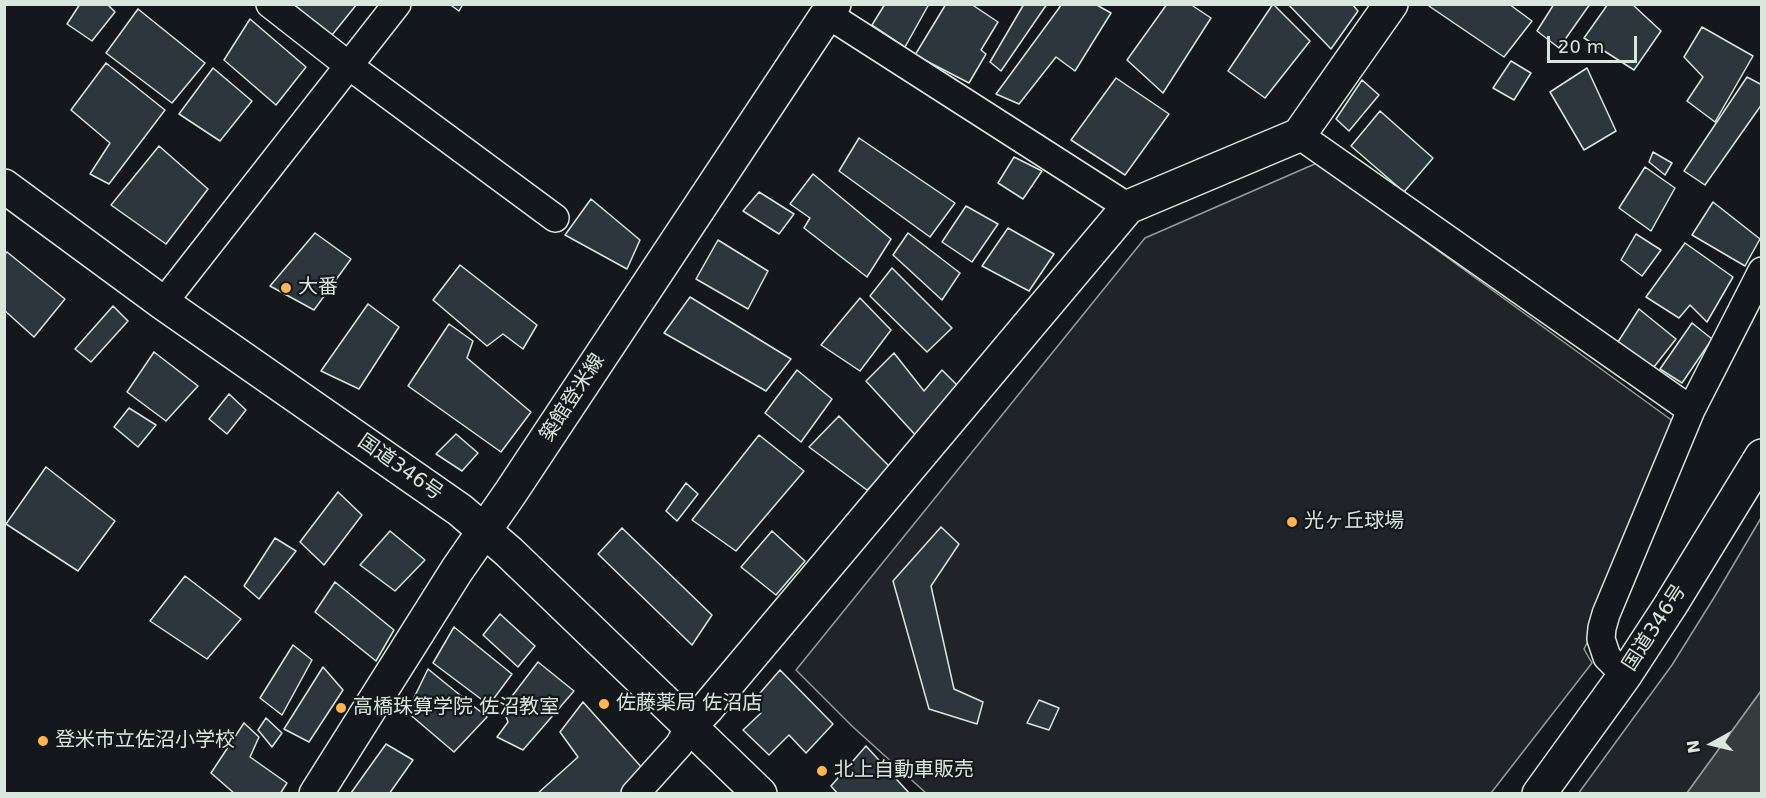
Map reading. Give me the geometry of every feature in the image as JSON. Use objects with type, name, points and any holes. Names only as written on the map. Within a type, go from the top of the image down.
[{"type":"main road","points":[[689,727],[716,698],[1128,207],[1299,135],[1391,4]]},
{"type":"main road","name":"築館登米線","points":[[316,794],[451,580],[525,472],[830,9]]},
{"type":"main road","name":"国道346号","points":[[4,186],[164,303],[460,510],[485,530],[760,794]]},
{"type":"main road","name":"国道346号","points":[[1539,794],[1625,675],[1670,606],[1761,456]]},
{"type":"street","points":[[270,4],[348,65],[555,218]]},
{"type":"street","points":[[164,303],[397,4]]},
{"type":"street","points":[[830,9],[1128,207]]},
{"type":"street","points":[[1299,135],[1690,410]]},
{"type":"street","points":[[1625,675],[1607,657],[1601,639],[1602,628],[1690,410],[1761,271]]},
{"type":"street","points":[[635,794],[679,745],[689,727]]},
{"type":"shaded area","name":"光ヶ丘球場","points":[[1317,163],[1670,419],[1686,451],[1584,649],[1592,663],[1491,793],[926,793],[853,727],[796,670],[1145,238]]},
{"type":"shaded area","points":[[1761,518],[1761,691],[1687,793],[1578,794],[1672,665]]},
{"type":"shaded area","points":[[1761,691],[1761,793],[1687,793]]},
{"type":"building","points":[[80,4],[107,4],[115,12],[92,41],[67,24]]},
{"type":"building","points":[[291,4],[357,4],[332,35]]},
{"type":"building","points":[[449,4],[463,4],[459,11]]},
{"type":"building","points":[[885,4],[929,4],[905,47],[872,25]]},
{"type":"building","points":[[946,4],[971,4],[998,22],[981,50],[986,54],[969,83],[915,55]]},
{"type":"building","points":[[1024,4],[1047,4],[1001,71],[990,62]]},
{"type":"building","points":[[1062,4],[1095,4],[1111,13],[1075,71],[1056,57],[1019,104],[996,94]]},
{"type":"building","points":[[1167,4],[1190,4],[1211,18],[1163,93],[1127,60]]},
{"type":"building","points":[[1273,4],[1310,41],[1265,98],[1228,71]]},
{"type":"building","points":[[1288,4],[1352,4],[1358,11],[1331,49]]},
{"type":"building","points":[[1426,4],[1509,4],[1532,21],[1504,57]]},
{"type":"building","points":[[1554,4],[1590,4],[1559,48],[1537,31]]},
{"type":"building","points":[[1608,4],[1632,4],[1661,31],[1634,70],[1584,38]]},
{"type":"building","points":[[138,9],[205,63],[172,103],[106,53]]},
{"type":"building","points":[[250,19],[306,67],[276,105],[224,60]]},
{"type":"building","points":[[1702,27],[1753,56],[1715,122],[1687,101],[1703,77],[1684,57]]},
{"type":"building","points":[[1511,61],[1531,73],[1514,100],[1493,88]]},
{"type":"building","points":[[106,63],[165,110],[109,184],[90,174],[110,143],[71,110]]},
{"type":"building","points":[[213,68],[252,101],[220,141],[179,114]]},
{"type":"building","points":[[1587,68],[1616,131],[1584,150],[1550,92]]},
{"type":"building","points":[[1747,77],[1762,85],[1762,104],[1705,185],[1684,171]]},
{"type":"building","points":[[1116,78],[1169,114],[1125,175],[1071,140]]},
{"type":"building","points":[[1362,80],[1379,95],[1349,131],[1336,119]]},
{"type":"building","points":[[1380,111],[1433,158],[1404,192],[1351,146]]},
{"type":"building","points":[[859,138],[955,203],[930,237],[839,171]]},
{"type":"building","points":[[159,146],[208,189],[166,244],[111,205]]},
{"type":"building","points":[[1653,152],[1672,163],[1665,175],[1649,162]]},
{"type":"building","points":[[1014,157],[1042,171],[1023,199],[998,183]]},
{"type":"building","points":[[1645,167],[1675,188],[1651,231],[1619,208]]},
{"type":"building","points":[[813,174],[891,239],[867,277],[804,228],[810,218],[790,204]]},
{"type":"building","points":[[759,192],[794,214],[779,234],[743,211]]},
{"type":"building","points":[[591,199],[640,240],[627,269],[565,235]]},
{"type":"building","points":[[1713,202],[1760,239],[1745,266],[1692,235]]},
{"type":"building","points":[[966,206],[998,224],[972,262],[942,242]]},
{"type":"building","points":[[1008,228],[1054,254],[1029,291],[982,266]]},
{"type":"building","points":[[315,233],[351,259],[314,310],[270,286]]},
{"type":"building","points":[[908,233],[960,273],[942,300],[893,255]]},
{"type":"building","points":[[1636,234],[1661,250],[1642,276],[1621,260]]},
{"type":"building","points":[[718,240],[768,271],[748,309],[696,279]]},
{"type":"building","points":[[1685,243],[1733,277],[1707,322],[1690,305],[1679,318],[1646,297]]},
{"type":"building","points":[[7,252],[65,299],[34,337],[4,310],[4,255]]},
{"type":"building","points":[[460,265],[537,325],[523,349],[503,334],[487,346],[433,300]]},
{"type":"building","points":[[892,268],[952,328],[927,352],[870,296]]},
{"type":"building","points":[[690,297],[791,359],[766,391],[664,333]]},
{"type":"building","points":[[860,298],[891,330],[860,371],[821,345]]},
{"type":"building","points":[[368,304],[399,327],[359,389],[321,371]]},
{"type":"building","points":[[113,306],[128,321],[91,362],[75,349]]},
{"type":"building","points":[[1639,309],[1676,339],[1650,372],[1616,345]]},
{"type":"building","points":[[1692,323],[1712,339],[1682,383],[1660,369]]},
{"type":"building","points":[[449,324],[473,341],[467,358],[531,412],[501,452],[408,386]]},
{"type":"building","points":[[154,352],[198,386],[166,421],[127,392]]},
{"type":"building","points":[[894,353],[924,391],[942,370],[963,391],[919,439],[866,381]]},
{"type":"building","points":[[797,370],[832,399],[801,442],[765,413]]},
{"type":"building","points":[[229,394],[246,410],[227,434],[209,419]]},
{"type":"building","points":[[129,408],[156,425],[138,447],[114,427]]},
{"type":"building","points":[[839,416],[891,468],[867,490],[809,447]]},
{"type":"building","points":[[456,434],[478,453],[462,471],[436,454]]},
{"type":"building","points":[[759,435],[804,471],[736,551],[692,520]]},
{"type":"building","points":[[46,467],[115,521],[78,571],[6,524]]},
{"type":"building","points":[[686,483],[698,494],[677,521],[666,511]]},
{"type":"building","points":[[338,492],[362,515],[324,565],[300,542]]},
{"type":"building","points":[[941,527],[959,544],[931,586],[954,689],[983,702],[977,724],[929,709],[893,581]]},
{"type":"building","points":[[622,528],[712,615],[692,645],[598,554]]},
{"type":"building","points":[[390,531],[425,560],[395,591],[360,565]]},
{"type":"building","points":[[772,531],[805,561],[776,595],[741,567]]},
{"type":"building","points":[[275,538],[296,551],[259,599],[244,586]]},
{"type":"building","points":[[185,576],[241,619],[207,659],[150,621]]},
{"type":"building","points":[[335,582],[394,630],[376,661],[315,612]]},
{"type":"building","points":[[500,614],[535,646],[518,667],[483,635]]},
{"type":"building","points":[[454,627],[512,674],[489,705],[433,663]]},
{"type":"building","points":[[293,645],[312,660],[282,715],[260,698]]},
{"type":"building","points":[[538,662],[574,691],[523,750],[497,737],[508,722],[503,708]]},
{"type":"building","points":[[323,667],[343,690],[309,742],[284,729]]},
{"type":"building","points":[[428,669],[487,717],[454,752],[407,712]]},
{"type":"building","points":[[780,670],[833,724],[806,753],[789,735],[769,755],[743,730],[761,713],[754,700]]},
{"type":"building","points":[[1039,700],[1059,708],[1049,730],[1027,723]]},
{"type":"building","points":[[583,702],[644,770],[619,794],[537,794],[578,757],[560,732]]},
{"type":"building","points":[[266,718],[282,733],[272,747],[258,730]]},
{"type":"building","points":[[244,723],[259,737],[250,757],[287,783],[280,794],[235,794],[211,773]]},
{"type":"building","points":[[386,744],[413,760],[389,794],[351,793]]},
{"type":"building","points":[[866,746],[910,794],[838,794],[831,786]]},
{"type":"place","name":"大番","points":[[286,288]]},
{"type":"place","name":"光ヶ丘球場","points":[[1292,522]]},
{"type":"place","name":"佐藤薬局 佐沼店","points":[[604,704]]},
{"type":"place","name":"高橋珠算学院 佐沼教室","points":[[341,708]]},
{"type":"place","name":"登米市立佐沼小学校","points":[[43,741]]},
{"type":"place","name":"北上自動車販売","points":[[822,771]]}]
